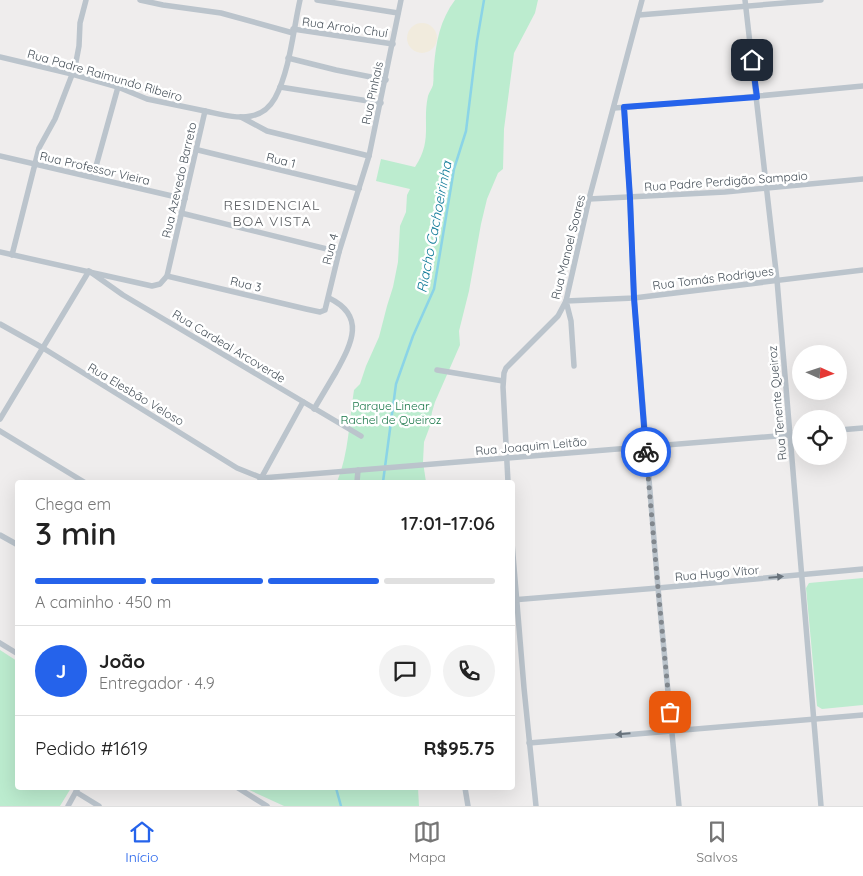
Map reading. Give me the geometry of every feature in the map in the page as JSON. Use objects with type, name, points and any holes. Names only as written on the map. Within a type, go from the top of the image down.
[{"type":"street","points":[[12,255],[42,142],[55,119],[72,74],[79,46],[80,23],[86,0]]},
{"type":"street","name":"Rua Arroio Chuí","points":[[140,0],[221,13],[293,31],[393,44]]},
{"type":"street","name":"Rua Azevedo Barreto","points":[[165,279],[198,150],[205,112],[241,118],[262,112],[275,99],[288,58],[300,0]]},
{"type":"street","points":[[318,0],[398,13]]},
{"type":"street","name":"Rua Pinhais","points":[[359,190],[381,103],[401,0]]},
{"type":"street","name":"Rua Manoel Soares","points":[[503,380],[506,368],[558,316],[566,301],[590,199],[642,0]]},
{"type":"street","points":[[639,15],[745,3],[821,0]]},
{"type":"street","name":"Rua Tenente Queiroz","points":[[745,3],[777,280],[821,806]]},
{"type":"street","name":"Rua Padre Raimundo Ribeiro","points":[[0,57],[72,74],[147,99],[205,112]]},
{"type":"street","points":[[288,58],[386,80]]},
{"type":"street","points":[[614,108],[757,97],[863,86]]},
{"type":"street","points":[[280,87],[381,103]]},
{"type":"street","points":[[93,177],[118,88]]},
{"type":"street","points":[[624,107],[634,298],[658,588],[679,806]]},
{"type":"street","points":[[241,118],[267,131],[369,156]]},
{"type":"street","name":"Rua 1","points":[[198,150],[359,190]]},
{"type":"street","name":"Rua Professor Vieira","points":[[0,156],[185,199]]},
{"type":"street","name":"Rua Padre Perdigão Sampaio","points":[[590,199],[766,189],[863,179]]},
{"type":"street","name":"Rua 4","points":[[320,312],[325,310],[339,252],[359,190]]},
{"type":"street","points":[[182,213],[339,252]]},
{"type":"street","name":"Rua Cardeal Arcoverde","points":[[0,252],[152,286],[165,279]]},
{"type":"street","name":"Rua Tomás Rodrigues","points":[[566,301],[634,298],[863,270]]},
{"type":"street","points":[[0,419],[89,271]]},
{"type":"street","name":"Rua Cardeal Arcoverde","points":[[89,271],[123,296],[361,436]]},
{"type":"street","name":"Rua 3","points":[[165,279],[320,312]]},
{"type":"street","points":[[314,409],[348,352],[353,334],[353,327],[346,309],[328,298]]},
{"type":"street","points":[[566,301],[572,321],[574,366]]},
{"type":"street","name":"Rua Elesbão Veloso","points":[[0,324],[43,348],[237,468],[260,480]]},
{"type":"street","points":[[437,370],[503,380],[508,480]]},
{"type":"street","points":[[260,480],[303,402]]},
{"type":"street","points":[[847,429],[863,428]]},
{"type":"street","points":[[0,431],[81,480]]},
{"type":"street","name":"Rua Joaquim Leitão","points":[[260,480],[403,466],[790,435]]},
{"type":"street","points":[[357,480],[358,470]]},
{"type":"street","points":[[0,535],[15,543]]},
{"type":"street","name":"Rua Hugo Vítor","points":[[515,599],[863,569]]},
{"type":"street","points":[[515,599],[536,806]]},
{"type":"street","points":[[0,643],[15,652]]},
{"type":"street","points":[[529,743],[814,720],[863,714]]},
{"type":"street","points":[[68,806],[77,790],[100,806]]},
{"type":"street","points":[[241,790],[267,806]]},
{"type":"street","points":[[466,790],[468,806]]},
{"type":"green space","name":"Parque Linear Rachel de Queiroz","points":[[455,0],[538,0],[535,13],[514,53],[504,129],[503,169],[498,173],[487,199],[459,331],[460,345],[435,402],[430,426],[424,442],[423,462],[426,480],[338,480],[344,460],[354,390],[360,384],[379,337],[393,287],[398,262],[400,226],[406,212],[407,195],[410,189],[376,181],[381,159],[415,167],[420,157],[424,148],[426,106],[433,85],[436,48],[442,23]]},
{"type":"green space","points":[[863,578],[863,705],[822,709],[817,706],[806,588],[809,583]]},
{"type":"green space","points":[[0,650],[15,660],[15,790],[70,790],[60,806],[0,806]]},
{"type":"green space","points":[[249,790],[418,790],[419,806],[284,806]]},
{"type":"sand","points":[[422,23],[432,28],[437,38],[432,48],[422,53],[412,48],[407,38],[412,28]]},
{"type":"waterway","name":"Riacho Cachoeirinha","points":[[383,480],[396,384],[413,336],[434,289],[454,169],[466,131],[484,0]]},
{"type":"waterway","name":"Riacho Cachoeirinha","points":[[337,790],[341,806]]},
{"type":"way so far","points":[[646,452],[670,712]]},
{"type":"district","name":"RESIDENCIAL BOA VISTA","points":[[272,214]]},
{"type":"route","points":[[646,452],[634,298],[624,107],[757,97],[752,60]]}]
